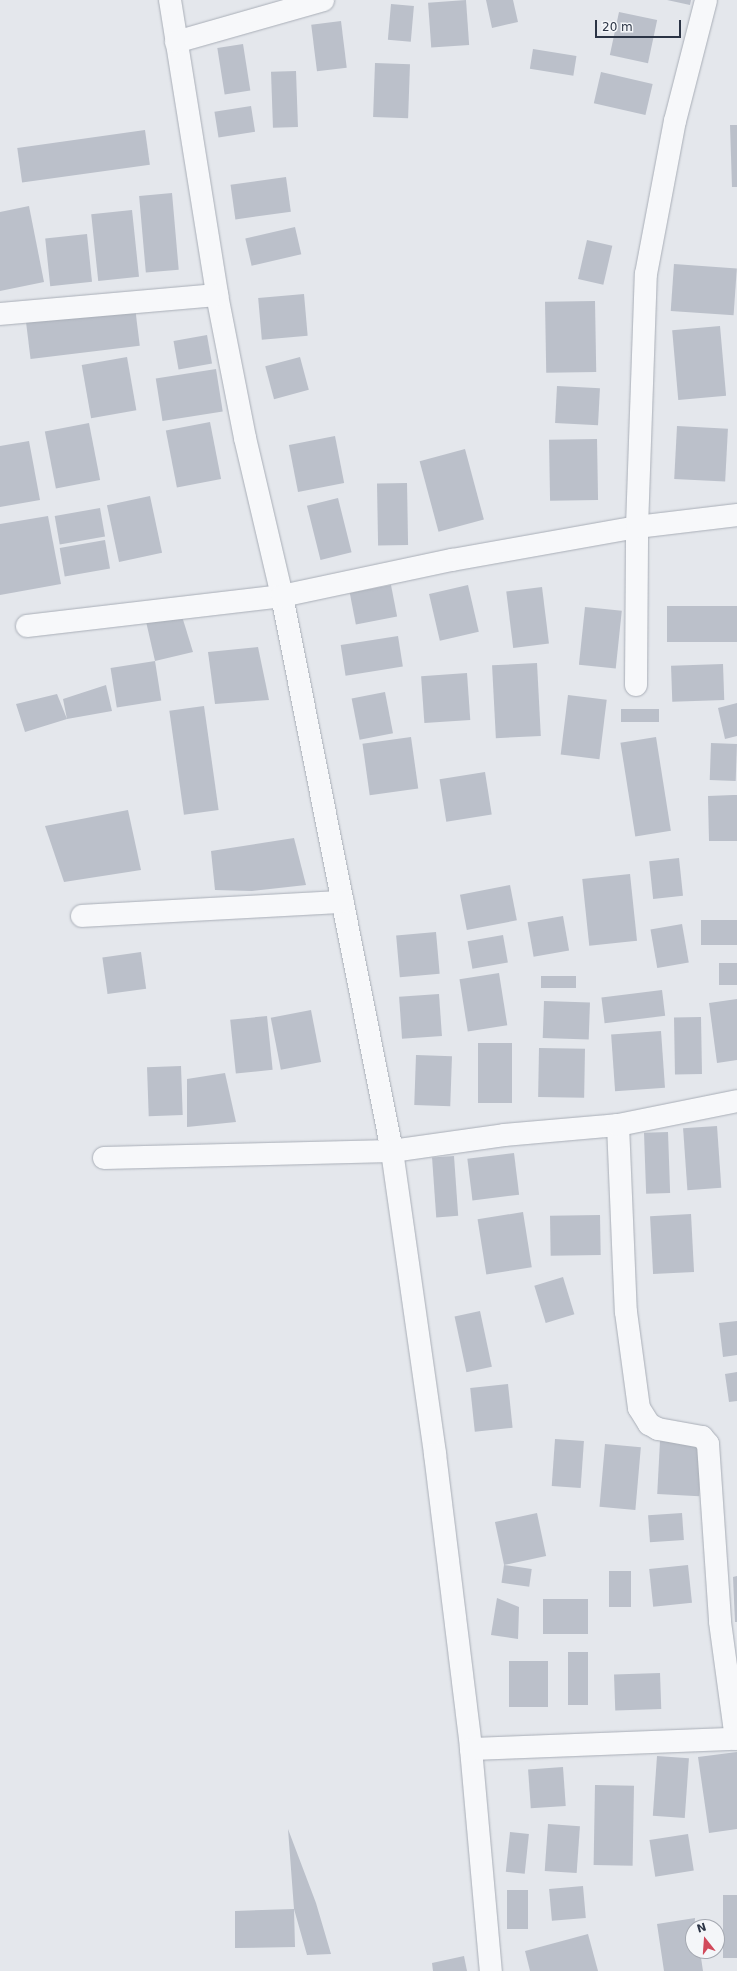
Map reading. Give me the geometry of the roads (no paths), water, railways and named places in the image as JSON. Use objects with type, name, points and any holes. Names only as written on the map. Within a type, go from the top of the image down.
[{"type":"street","points":[[170,0],[217,295],[245,438],[282,596],[392,1151],[435,1454],[472,1750],[491,1971]]},
{"type":"street","points":[[176,42],[323,0]]},
{"type":"street","points":[[636,686],[637,527],[646,274],[674,121],[706,0]]},
{"type":"street","points":[[0,314],[217,295]]},
{"type":"street","points":[[27,626],[282,596],[452,560],[637,527],[737,515]]},
{"type":"street","points":[[82,916],[343,902]]},
{"type":"street","points":[[104,1158],[392,1151],[504,1135],[618,1124],[737,1101]]},
{"type":"street","points":[[472,1750],[736,1739],[720,1622],[708,1444],[702,1437],[658,1429],[649,1424],[638,1408],[626,1312],[618,1124]]}]
